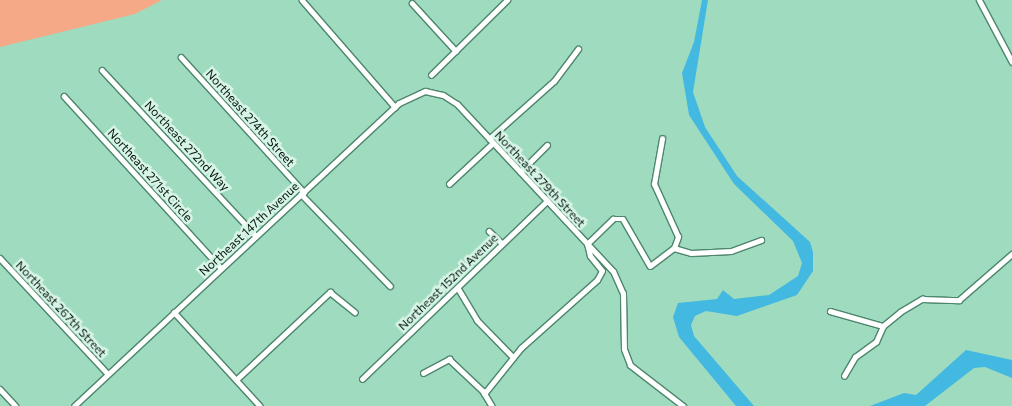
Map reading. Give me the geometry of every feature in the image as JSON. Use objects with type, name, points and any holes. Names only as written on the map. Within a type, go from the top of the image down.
[{"type":"main road","points":[[979,0],[1012,62]]},
{"type":"main road","name":"Northeast 147th Avenue","points":[[74,406],[395,107],[421,92],[449,97]]},
{"type":"main road","name":"Northeast 279th Street","points":[[449,97],[616,275],[623,293],[624,349],[630,365],[683,406]]},
{"type":"street","points":[[302,0],[395,107]]},
{"type":"street","points":[[431,76],[507,0]]},
{"type":"street","points":[[412,3],[456,51]]},
{"type":"street","points":[[449,184],[554,80],[578,49]]},
{"type":"street","name":"Northeast 274th Street","points":[[181,57],[302,193],[390,286]]},
{"type":"street","name":"Northeast 272nd Way","points":[[102,70],[256,236]]},
{"type":"street","name":"Northeast 271st Circle","points":[[64,96],[221,268]]},
{"type":"street","points":[[484,394],[513,357],[597,280],[602,271],[590,256],[587,244],[618,216],[650,266],[674,248],[678,237],[654,184],[662,140]]},
{"type":"street","points":[[520,172],[547,145]]},
{"type":"street","name":"Northeast 152nd Avenue","points":[[362,379],[547,201]]},
{"type":"street","points":[[489,231],[502,243]]},
{"type":"street","points":[[674,248],[691,253],[731,252],[761,240]]},
{"type":"street","points":[[844,376],[855,357],[876,342],[883,326],[922,299],[959,300],[1012,254]]},
{"type":"street","name":"Northeast 267th Street","points":[[0,258],[108,374]]},
{"type":"street","points":[[458,288],[477,320],[513,357]]},
{"type":"street","points":[[236,380],[330,292],[354,312]]},
{"type":"street","points":[[174,312],[260,406]]},
{"type":"street","points":[[830,312],[883,326]]},
{"type":"street","points":[[423,373],[449,359],[484,394],[492,406]]},
{"type":"street","points":[[0,389],[16,406]]},
{"type":"shaded area","points":[[0,0],[162,0],[135,14],[0,47]]},
{"type":"water","points":[[702,0],[708,0],[693,92],[705,127],[737,176],[810,242],[813,252],[813,271],[797,295],[737,316],[706,311],[695,316],[691,325],[694,336],[754,406],[736,406],[679,337],[673,317],[678,303],[717,299],[723,290],[734,299],[769,295],[798,276],[802,263],[793,241],[734,184],[689,115],[682,73],[694,42]]},
{"type":"water","points":[[966,350],[1012,360],[1012,378],[985,367],[974,368],[925,406],[870,406],[904,393],[916,395]]}]
